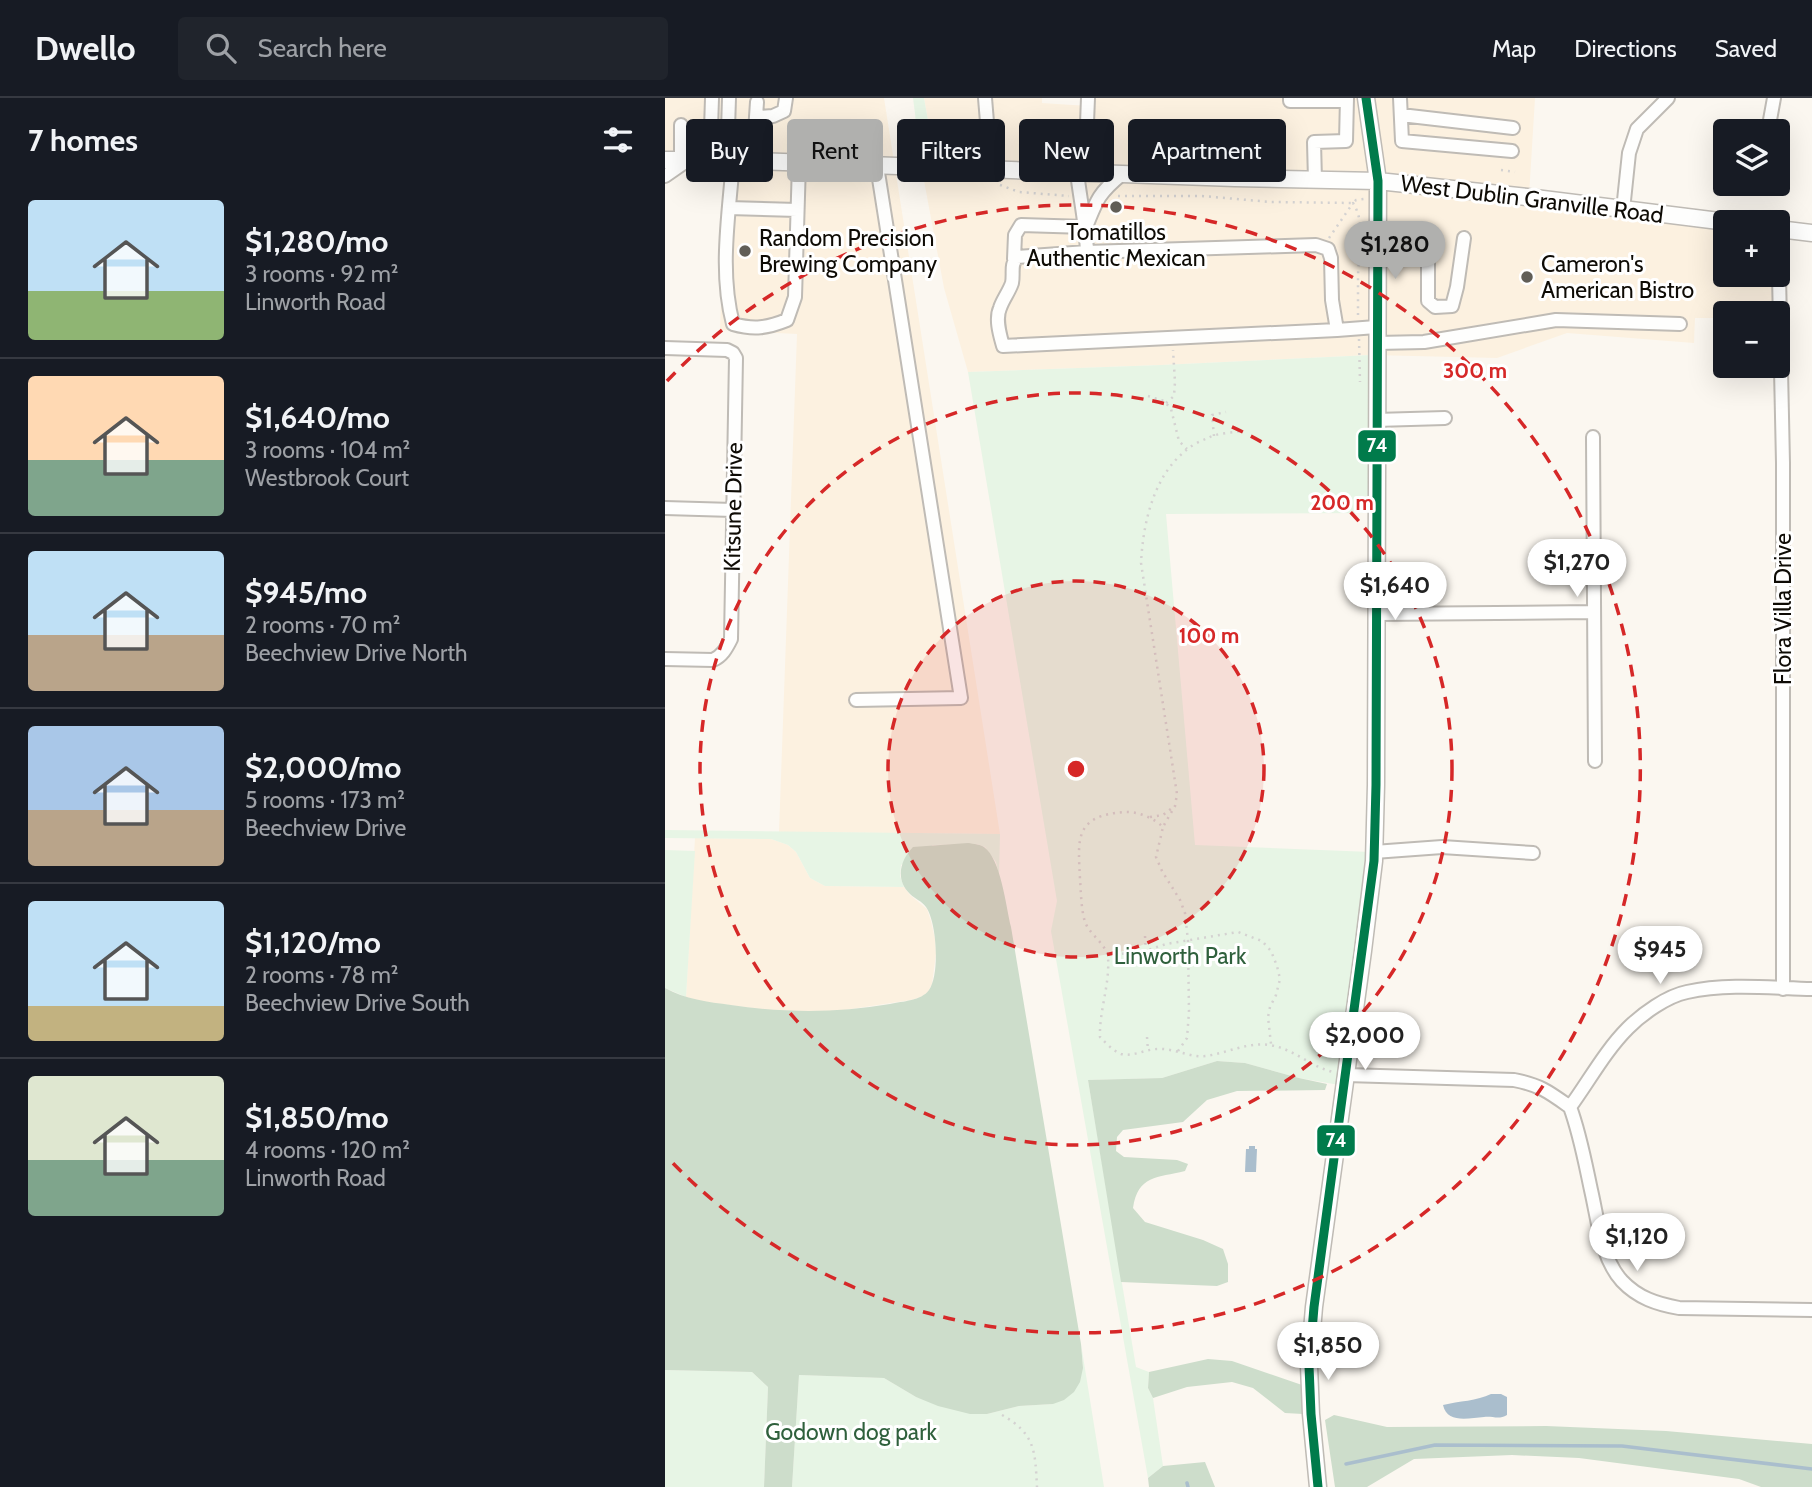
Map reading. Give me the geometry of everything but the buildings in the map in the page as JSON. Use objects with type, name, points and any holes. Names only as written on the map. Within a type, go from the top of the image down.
[{"type":"main road","points":[[1318,1487],[1309,1366],[1314,1307],[1374,852],[1378,181],[1366,98]]},
{"type":"main road","name":"West Dublin Granville Road","points":[[1114,174],[1378,181],[1713,220]]},
{"type":"main road","points":[[1790,230],[1812,233]]},
{"type":"street","points":[[711,119],[712,98]]},
{"type":"street","points":[[729,98],[729,119]]},
{"type":"street","points":[[757,102],[757,117],[773,116],[784,111],[786,98]]},
{"type":"street","points":[[985,98],[987,119]]},
{"type":"street","points":[[1086,119],[1088,98]]},
{"type":"street","points":[[1290,98],[1347,100],[1346,141],[1314,142],[1315,180]]},
{"type":"street","points":[[1400,98],[1402,141],[1512,151]]},
{"type":"street","points":[[1623,209],[1629,152],[1637,129],[1668,98]]},
{"type":"street","points":[[1770,119],[1774,98]]},
{"type":"street","points":[[1401,115],[1513,128]]},
{"type":"street","points":[[665,176],[678,160],[681,125]]},
{"type":"street","points":[[1086,227],[1098,197],[1122,174]]},
{"type":"street","points":[[730,182],[725,279],[727,302],[733,324],[748,328],[771,327],[787,320],[795,298],[798,182]]},
{"type":"street","points":[[856,700],[961,698],[880,182]]},
{"type":"street","points":[[1080,182],[1079,197],[1086,227],[1087,252]]},
{"type":"street","points":[[729,208],[797,209]]},
{"type":"street","points":[[1086,227],[1021,225],[1015,234],[1012,281],[999,310],[999,330],[1003,346],[1359,328],[1376,335],[1424,342],[1556,320],[1680,324]]},
{"type":"street","points":[[1422,235],[1428,254],[1428,301],[1435,307],[1452,306],[1464,238]]},
{"type":"street","points":[[1014,259],[1087,252],[1316,245],[1328,249],[1331,258],[1332,300],[1337,330]]},
{"type":"street","name":"Flora Villa Drive","points":[[1779,287],[1783,463],[1783,989]]},
{"type":"street","name":"Kitsune Drive","points":[[665,348],[727,350],[736,358],[731,639],[719,657],[713,660],[665,659]]},
{"type":"street","points":[[1376,420],[1445,418]]},
{"type":"street","points":[[1593,437],[1595,761]]},
{"type":"street","points":[[665,508],[733,510]]},
{"type":"street","points":[[1377,614],[1594,612]]},
{"type":"street","points":[[1374,852],[1442,847],[1534,853]]},
{"type":"street","points":[[1570,1107],[1605,1055],[1628,1028],[1652,1008],[1685,992],[1721,988],[1812,989]]},
{"type":"street","points":[[1346,1075],[1514,1080],[1545,1089],[1570,1107],[1578,1129],[1601,1235],[1614,1270],[1629,1288],[1642,1298],[1659,1305],[1679,1308],[1812,1310]]},
{"type":"path","points":[[1501,170],[1515,172]]},
{"type":"path","points":[[1000,185],[1019,192],[1079,197]]},
{"type":"path","points":[[1098,197],[1202,196],[1271,202],[1353,203]]},
{"type":"path","points":[[1329,238],[1353,203],[1359,199]]},
{"type":"path","points":[[1353,203],[1359,215],[1361,256],[1358,273],[1360,382]]},
{"type":"path","points":[[1166,403],[1174,396],[1173,338]]},
{"type":"path","points":[[1148,396],[1164,401],[1171,408],[1179,441],[1187,449]]},
{"type":"path","points":[[1214,436],[1212,415],[1226,412]]},
{"type":"path","points":[[1178,1051],[1187,1038],[1188,941],[1185,913],[1156,857],[1163,827],[1175,806],[1177,794],[1141,563],[1146,520],[1161,479],[1187,449],[1214,436],[1240,431]]},
{"type":"path","points":[[1149,818],[1163,815],[1175,806]]},
{"type":"path","points":[[1163,827],[1156,820],[1127,811],[1094,819],[1084,827],[1080,835],[1084,920],[1091,934],[1108,955],[1100,1037],[1118,1053],[1129,1055],[1157,1048],[1206,1056],[1244,1046],[1271,1045],[1290,1050],[1323,1070],[1346,1075]]},
{"type":"path","points":[[1108,955],[1146,951],[1166,944],[1238,932],[1262,941],[1271,951],[1280,979],[1268,1017],[1271,1045]]},
{"type":"path","points":[[1145,936],[1147,968]]},
{"type":"path","points":[[1147,1037],[1148,1051]]},
{"type":"path","points":[[1002,1415],[1017,1423],[1034,1448],[1037,1487]]},
{"type":"shaded area","points":[[665,98],[884,98],[1000,834],[779,832],[797,334],[720,330],[725,182],[773,182],[773,119],[686,119],[686,165],[665,164]]},
{"type":"shaded area","points":[[924,98],[1042,98],[1042,103],[1088,106],[1089,98],[1535,98],[1529,196],[1713,230],[1713,287],[1778,287],[1778,301],[1713,301],[1713,318],[1695,318],[1694,343],[1567,333],[1497,358],[1371,355],[968,372],[944,288],[924,182],[1005,182],[1005,119],[928,119]]},
{"type":"shaded area","points":[[695,838],[771,839],[788,845],[796,852],[810,878],[825,886],[904,887],[927,909],[931,921],[936,954],[932,984],[928,992],[911,1000],[838,1011],[777,1011],[686,997]]},
{"type":"green space","points":[[913,98],[924,98],[928,119],[915,119]]},
{"type":"green space","name":"Linworth Park","points":[[1371,355],[1370,513],[1166,514],[1195,845],[1371,852],[1339,1085],[1299,1078],[1245,1063],[1217,1061],[1162,1078],[1088,1080],[1136,1367],[1149,1372],[1148,1388],[1153,1398],[1163,1466],[1148,1478],[1051,931],[1057,901],[968,372]]},
{"type":"green space","points":[[665,830],[1000,834],[999,875],[996,862],[985,847],[977,844],[933,845],[901,865],[900,876],[904,887],[825,886],[810,878],[796,852],[788,845],[771,839],[665,838]]},
{"type":"green space","points":[[968,843],[982,846],[990,853],[999,872],[1005,896],[1081,1344],[1083,1368],[1080,1382],[1074,1392],[1053,1404],[970,1414],[916,1397],[884,1378],[799,1375],[792,1487],[764,1487],[768,1387],[752,1372],[665,1370],[665,988],[705,1001],[791,1011],[870,1007],[906,1001],[926,994],[935,973],[933,924],[923,903],[910,894],[902,883],[902,864],[913,847]]},
{"type":"green space","points":[[665,850],[695,851],[686,997],[665,988]]},
{"type":"green space","points":[[1217,1061],[1245,1063],[1327,1084],[1325,1090],[1237,1091],[1207,1100],[1183,1122],[1123,1130],[1117,1137],[1116,1151],[1124,1157],[1177,1160],[1188,1164],[1185,1171],[1158,1177],[1144,1184],[1139,1189],[1133,1208],[1145,1222],[1223,1249],[1228,1264],[1228,1282],[1217,1286],[1121,1282],[1088,1080],[1162,1078]]},
{"type":"green space","name":"Godown dog park","points":[[1081,1344],[1104,1487],[792,1487],[799,1375],[884,1378],[916,1397],[987,1414],[1019,1406],[1053,1404],[1083,1368]]},
{"type":"green space","points":[[1208,1359],[1232,1361],[1302,1385],[1303,1414],[1285,1413],[1253,1388],[1232,1382],[1187,1387],[1153,1398],[1148,1388],[1149,1372]]},
{"type":"green space","points":[[665,1370],[752,1372],[768,1387],[764,1487],[665,1487]]},
{"type":"green space","points":[[1334,1415],[1387,1427],[1546,1426],[1666,1431],[1812,1444],[1812,1487],[1761,1487],[1739,1479],[1579,1458],[1512,1455],[1414,1459],[1367,1487],[1335,1487],[1325,1420]]},
{"type":"green space","points":[[1205,1462],[1215,1487],[1149,1487],[1148,1478],[1163,1466]]},
{"type":"water","points":[[1249,1146],[1255,1146],[1257,1149],[1256,1172],[1245,1172],[1246,1149],[1249,1149]]},
{"type":"water","points":[[1491,1394],[1507,1397],[1507,1415],[1499,1418],[1459,1419],[1449,1415],[1443,1405],[1474,1400]]},
{"type":"waterway","points":[[1346,1464],[1435,1445],[1622,1446],[1812,1469]]},
{"type":"waterway","points":[[1187,1483],[1188,1487]]},
{"type":"transit line","name":"74","points":[[1318,1487],[1309,1366],[1314,1307],[1374,861],[1378,181],[1366,98]]},
{"type":"place","name":"Tomatillos Authentic Mexican","points":[[1116,207]]},
{"type":"place","name":"Random Precision Brewing Company","points":[[745,251]]},
{"type":"place","name":"Cameron's American Bistro","points":[[1527,277]]}]
